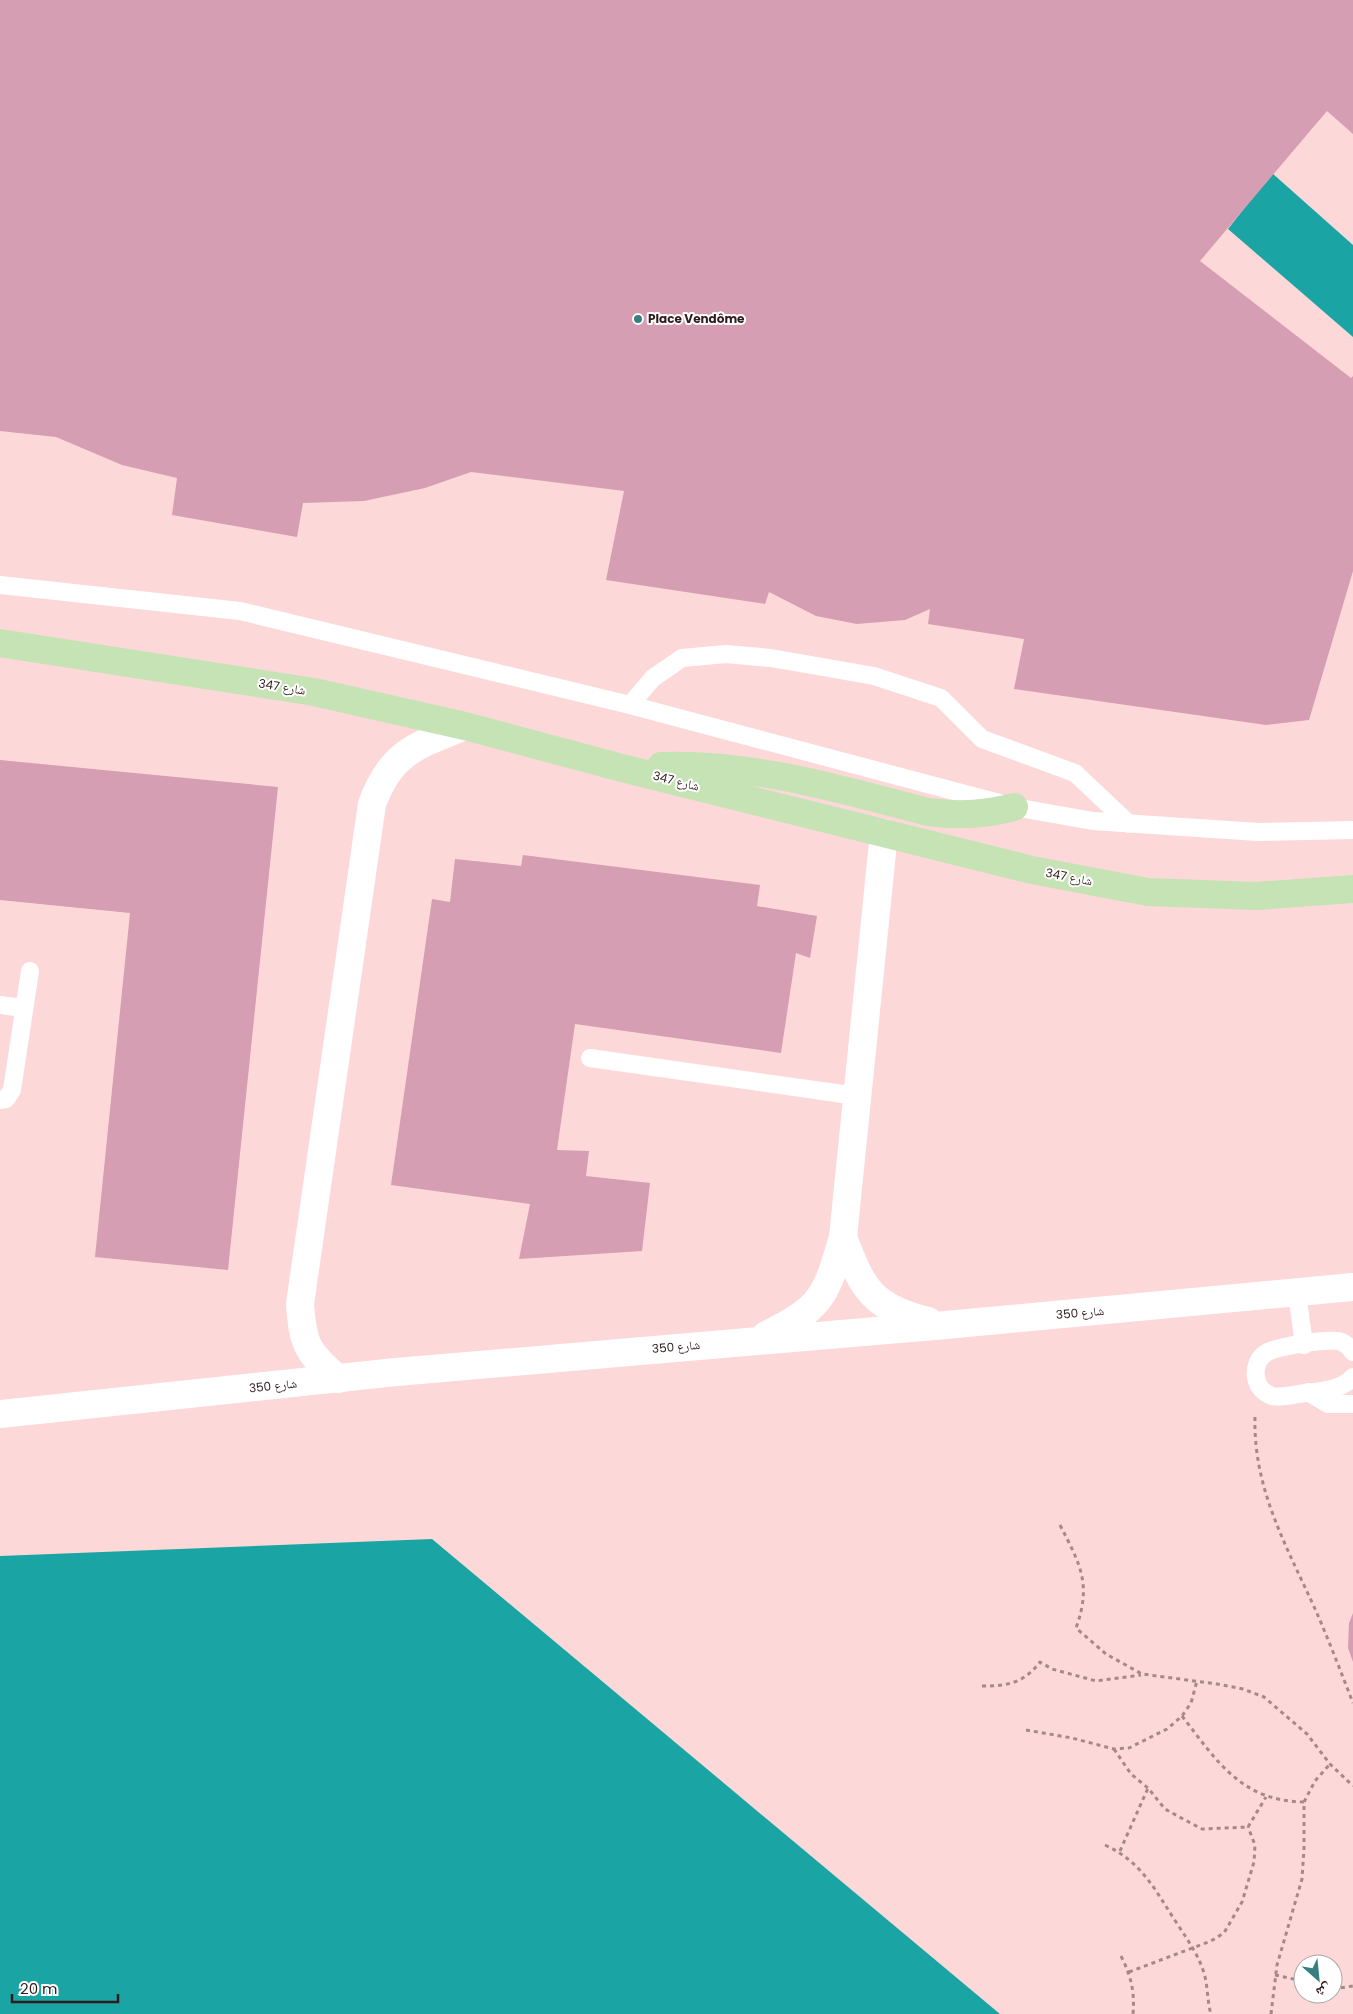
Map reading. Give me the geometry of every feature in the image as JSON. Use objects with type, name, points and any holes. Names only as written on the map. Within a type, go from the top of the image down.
[{"type":"main road","name":"شارع 347","points":[[0,643],[314,692],[464,726],[622,768],[1032,870],[1148,892],[1257,896],[1353,889]]},
{"type":"main road","points":[[622,768],[665,766],[751,771],[793,777],[928,812],[950,815],[986,813],[1014,807]]},
{"type":"street","points":[[338,1379],[310,1352],[303,1336],[300,1304],[372,804],[380,781],[389,768],[401,758],[431,740],[464,726]]},
{"type":"street","points":[[756,1340],[794,1321],[816,1304],[830,1284],[843,1237],[884,833]]},
{"type":"street","points":[[843,1237],[857,1275],[874,1298],[902,1315],[946,1325]]},
{"type":"street","name":"شارع 350","points":[[0,1414],[338,1379],[1353,1287]]},
{"type":"lane","points":[[0,586],[240,611],[630,705],[1014,807],[1093,821],[1129,824],[1258,832],[1353,830]]},
{"type":"lane","points":[[630,705],[652,678],[682,658],[726,654],[771,658],[874,676],[941,698],[982,739],[1075,774],[1129,824]]},
{"type":"lane","points":[[0,1100],[6,1099],[12,1090],[30,971]]},
{"type":"lane","points":[[0,1005],[23,1008]]},
{"type":"lane","points":[[590,1058],[857,1096]]},
{"type":"lane","points":[[1297,1293],[1304,1345]]},
{"type":"lane","points":[[1353,1352],[1346,1344],[1336,1341],[1276,1349],[1266,1352],[1259,1360],[1255,1370],[1256,1381],[1262,1390],[1271,1396],[1282,1397],[1346,1385],[1353,1377]]},
{"type":"lane","points":[[1308,1392],[1328,1404],[1353,1404]]},
{"type":"path","points":[[1262,1390],[1255,1414],[1254,1445],[1259,1473],[1276,1526],[1315,1610],[1353,1702]]},
{"type":"path","points":[[1060,1525],[1081,1567],[1085,1586],[1084,1608],[1076,1628],[1106,1654],[1142,1674]]},
{"type":"path","points":[[982,1686],[1000,1686],[1028,1677],[1040,1662],[1052,1669],[1096,1681],[1142,1674],[1243,1689],[1264,1697],[1306,1734],[1330,1764],[1353,1786]]},
{"type":"path","points":[[1026,1730],[1072,1738],[1114,1749],[1129,1748],[1168,1729],[1182,1716],[1191,1703],[1197,1681]]},
{"type":"path","points":[[1182,1716],[1210,1752],[1232,1775],[1249,1789],[1266,1797],[1285,1802],[1304,1802]]},
{"type":"path","points":[[1114,1749],[1131,1774],[1148,1788],[1165,1808],[1202,1829],[1248,1827]]},
{"type":"path","points":[[1271,2014],[1275,1975],[1302,1878],[1304,1802],[1315,1781],[1330,1764]]},
{"type":"path","points":[[1120,1851],[1148,1788]]},
{"type":"path","points":[[1248,1827],[1266,1797]]},
{"type":"path","points":[[1129,1972],[1211,1941],[1224,1934],[1234,1918],[1249,1882],[1254,1862],[1255,1845],[1248,1827]]},
{"type":"path","points":[[1105,1845],[1120,1851],[1133,1862],[1159,1892],[1193,1947],[1204,1973],[1211,2014]]},
{"type":"path","points":[[1121,1956],[1129,1972],[1135,1995],[1134,2014]]},
{"type":"path","points":[[1275,1975],[1293,1979]]},
{"type":"water","points":[[1272,173],[1353,245],[1353,337],[1228,229]]},
{"type":"water","points":[[432,1539],[1000,2014],[0,2014],[0,1556]]},
{"type":"building","name":"Place Vendôme","points":[[0,0],[1353,0],[1353,134],[1327,111],[1200,261],[1351,378],[1353,376],[1353,571],[1309,720],[1266,725],[1014,689],[1024,639],[928,624],[930,609],[905,620],[857,624],[816,616],[769,592],[765,604],[606,580],[624,491],[471,472],[425,488],[364,501],[303,503],[297,537],[172,515],[177,478],[122,465],[56,437],[0,431]]},
{"type":"building","points":[[0,760],[278,787],[228,1270],[95,1257],[130,913],[0,900]]},
{"type":"building","points":[[523,855],[760,885],[757,906],[817,916],[810,958],[796,953],[781,1053],[575,1024],[557,1150],[589,1151],[586,1176],[650,1183],[642,1251],[519,1259],[530,1204],[391,1185],[432,899],[450,902],[455,859],[521,866]]},
{"type":"building","points":[[1353,1613],[1353,1662],[1348,1648],[1349,1623]]},
{"type":"place","name":"Place Vendôme","points":[[638,319]]}]
